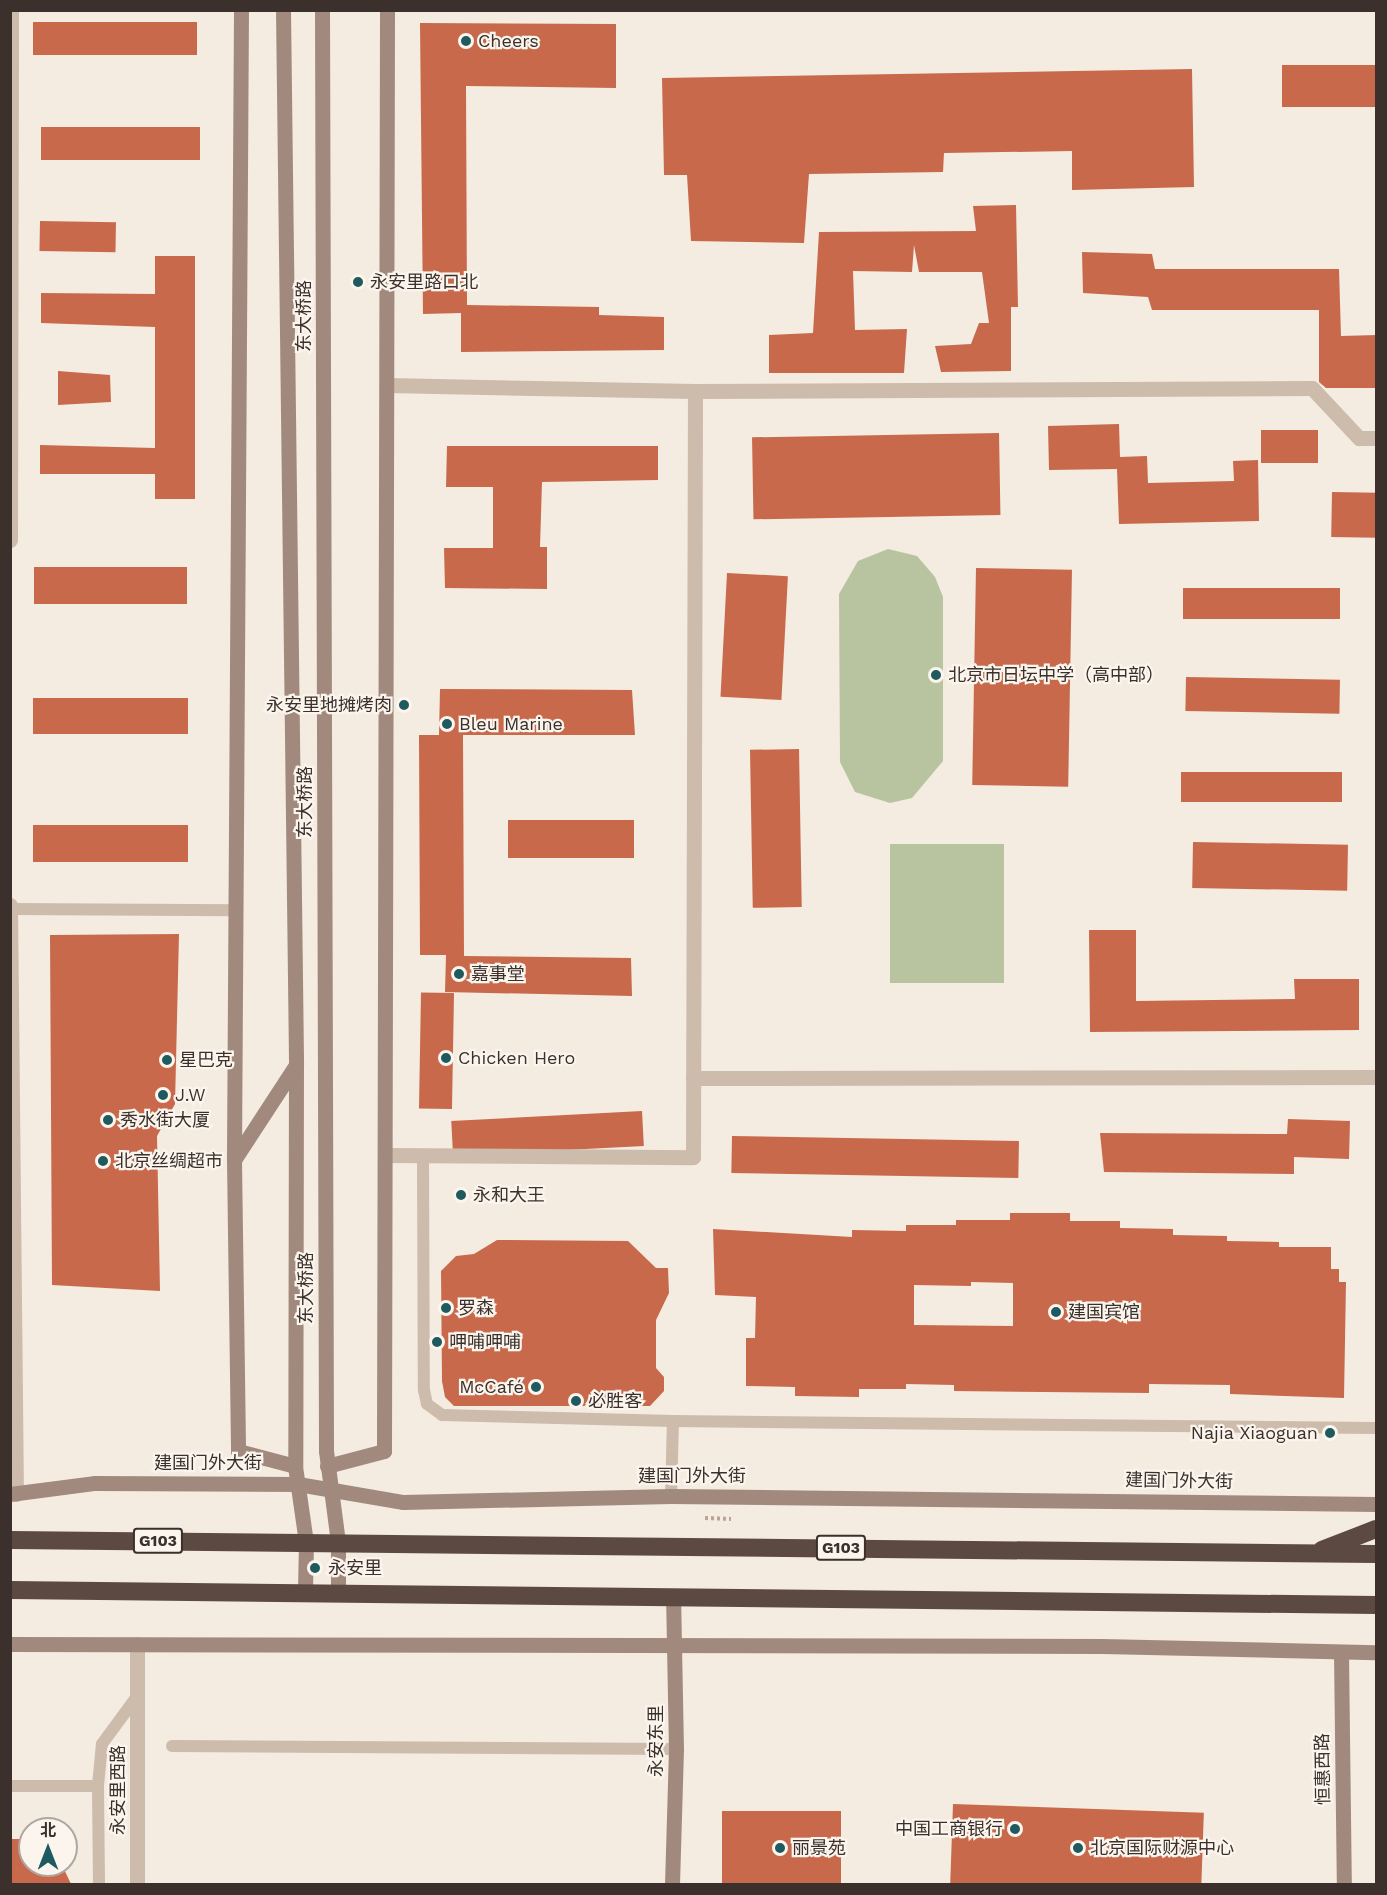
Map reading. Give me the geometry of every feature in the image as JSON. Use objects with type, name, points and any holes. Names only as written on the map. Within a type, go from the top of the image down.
[{"type":"highway","points":[[1313,1554],[1377,1529]]},
{"type":"highway","name":"G103","points":[[10,1540],[1377,1554]]},
{"type":"highway","points":[[10,1590],[1377,1605]]},
{"type":"street","points":[[10,10],[10,540]]},
{"type":"street","points":[[242,10],[234,1160],[238,1451],[295,1466]]},
{"type":"street","name":"东大桥路","points":[[283,10],[296,1065],[295,1466],[306,1542],[305,1592]]},
{"type":"street","name":"东大桥路","points":[[322,10],[327,1466],[338,1542],[338,1592]]},
{"type":"street","points":[[327,1466],[384,1451],[387,10]]},
{"type":"street","points":[[387,385],[694,391],[1312,388],[1359,438],[1377,438]]},
{"type":"street","points":[[385,1155],[693,1157],[694,391]]},
{"type":"street","points":[[10,904],[14,1494]]},
{"type":"street","points":[[234,1160],[296,1065]]},
{"type":"street","points":[[693,1078],[1377,1077]]},
{"type":"street","name":"建国门外大街","points":[[14,1494],[95,1483],[298,1484],[403,1502],[671,1496],[1377,1504]]},
{"type":"street","name":"永安东里","points":[[672,1884],[676,1749],[673,1597]]},
{"type":"street","points":[[10,1644],[1102,1646],[1377,1652]]},
{"type":"street","name":"永安里西路","points":[[137,1644],[137,1884]]},
{"type":"street","name":"恒惠西路","points":[[1341,1652],[1344,1884]]},
{"type":"lane","points":[[11,909],[236,910]]},
{"type":"lane","points":[[423,1155],[424,1390],[427,1404],[442,1415],[673,1421],[1377,1428]]},
{"type":"lane","points":[[671,1496],[673,1421]]},
{"type":"lane","name":"永安里西路","points":[[99,1884],[98,1786],[102,1744],[138,1695]]},
{"type":"lane","points":[[172,1746],[676,1749]]},
{"type":"lane","points":[[10,1786],[98,1786]]},
{"type":"green space","points":[[888,549],[917,556],[935,577],[943,597],[943,761],[912,798],[890,803],[855,792],[840,762],[839,594],[858,561]]},
{"type":"green space","points":[[890,844],[1004,844],[1004,983],[890,983]]},
{"type":"building","points":[[33,22],[197,22],[197,55],[33,55]]},
{"type":"building","points":[[420,23],[616,24],[616,88],[466,86],[467,305],[599,307],[599,315],[664,317],[664,350],[461,352],[461,313],[423,314]]},
{"type":"building","points":[[1282,65],[1376,65],[1376,107],[1282,107]]},
{"type":"building","points":[[1192,69],[1194,187],[1072,190],[1072,151],[944,153],[943,172],[809,174],[804,243],[691,241],[687,175],[664,175],[662,78]]},
{"type":"building","points":[[41,127],[200,127],[200,160],[41,160]]},
{"type":"building","points":[[1016,205],[1018,307],[1011,307],[1011,371],[941,372],[935,346],[971,344],[979,323],[989,323],[982,272],[919,272],[914,245],[912,272],[853,271],[855,330],[907,329],[904,373],[769,373],[769,335],[813,333],[819,232],[976,231],[973,206]]},
{"type":"building","points":[[40,221],[116,222],[115,252],[39,251]]},
{"type":"building","points":[[1082,252],[1152,254],[1155,269],[1339,269],[1341,336],[1377,335],[1377,388],[1326,388],[1319,382],[1319,310],[1152,310],[1148,297],[1083,293]]},
{"type":"building","points":[[155,256],[195,256],[195,499],[155,499],[155,474],[40,474],[40,445],[155,448],[155,327],[41,323],[41,293],[155,294]]},
{"type":"building","points":[[58,371],[110,375],[111,402],[58,405]]},
{"type":"building","points":[[1119,424],[1120,457],[1147,456],[1148,483],[1234,481],[1233,461],[1258,460],[1259,521],[1119,524],[1117,469],[1049,470],[1048,426]]},
{"type":"building","points":[[1261,430],[1318,430],[1318,463],[1261,463]]},
{"type":"building","points":[[999,433],[1000,515],[753,519],[752,437]]},
{"type":"building","points":[[447,446],[658,446],[658,480],[542,482],[540,547],[547,547],[547,589],[445,588],[444,548],[493,548],[493,487],[446,487]]},
{"type":"building","points":[[1332,492],[1376,493],[1376,538],[1331,537]]},
{"type":"building","points":[[34,567],[187,567],[187,604],[34,604]]},
{"type":"building","points":[[976,568],[1072,570],[1068,787],[972,785]]},
{"type":"building","points":[[727,573],[788,576],[781,700],[721,697]]},
{"type":"building","points":[[1183,588],[1340,588],[1340,619],[1183,619]]},
{"type":"building","points":[[1186,677],[1340,680],[1339,714],[1185,711]]},
{"type":"building","points":[[440,689],[632,690],[635,735],[463,735],[464,956],[631,958],[632,996],[445,992],[446,955],[420,955],[419,735],[439,735]]},
{"type":"building","points":[[33,698],[188,698],[188,734],[33,734]]},
{"type":"building","points":[[799,749],[802,907],[753,908],[750,750]]},
{"type":"building","points":[[1181,772],[1342,772],[1342,802],[1181,802]]},
{"type":"building","points":[[508,820],[634,820],[634,858],[508,858]]},
{"type":"building","points":[[33,825],[188,825],[188,862],[33,862]]},
{"type":"building","points":[[1193,842],[1348,845],[1347,891],[1192,888]]},
{"type":"building","points":[[1089,930],[1136,930],[1136,1001],[1295,999],[1294,979],[1359,979],[1359,1030],[1090,1032]]},
{"type":"building","name":"秀水街大厦","points":[[179,934],[175,1104],[157,1136],[160,1291],[52,1285],[50,935]]},
{"type":"building","points":[[421,992],[454,993],[452,1109],[419,1108]]},
{"type":"building","points":[[642,1111],[644,1146],[453,1156],[451,1121]]},
{"type":"building","points":[[1288,1119],[1350,1121],[1349,1159],[1294,1157],[1294,1174],[1104,1172],[1100,1133],[1287,1134]]},
{"type":"building","points":[[732,1136],[1019,1141],[1018,1178],[731,1173]]},
{"type":"building","name":"建国宾馆","points":[[1010,1213],[1070,1213],[1070,1221],[1120,1221],[1120,1228],[1173,1229],[1173,1235],[1227,1236],[1227,1241],[1279,1242],[1279,1247],[1331,1247],[1331,1269],[1339,1269],[1339,1282],[1346,1282],[1344,1398],[1230,1394],[1230,1385],[1149,1384],[1149,1393],[954,1391],[954,1385],[906,1384],[906,1389],[859,1389],[859,1397],[795,1396],[795,1387],[746,1386],[746,1338],[755,1338],[756,1297],[715,1295],[713,1229],[852,1237],[852,1230],[906,1231],[906,1225],[956,1225],[956,1220],[1010,1220]],"holes":[[[971,1282],[1013,1283],[1013,1326],[914,1325],[914,1285],[971,1286]]]},
{"type":"building","points":[[497,1240],[628,1241],[656,1268],[668,1268],[669,1293],[656,1320],[656,1368],[664,1377],[664,1391],[650,1406],[454,1406],[445,1397],[442,1381],[441,1271],[456,1256],[474,1254]]},
{"type":"building","name":"北京国际财源中心","points":[[953,1804],[1204,1813],[1201,1884],[950,1884]]},
{"type":"building","name":"丽景苑","points":[[722,1811],[841,1811],[841,1884],[722,1884]]},
{"type":"building","points":[[10,1839],[18,1839],[18,1877],[68,1877],[71,1884],[10,1884]]},
{"type":"place","name":"Cheers","points":[[466,41]]},
{"type":"place","name":"永安里路口北","points":[[358,282]]},
{"type":"place","name":"北京市日坛中学（高中部）","points":[[936,675]]},
{"type":"place","name":"永安里地摊烤肉","points":[[404,705]]},
{"type":"place","name":"Bleu Marine","points":[[447,724]]},
{"type":"place","name":"嘉事堂","points":[[459,974]]},
{"type":"place","name":"Chicken Hero","points":[[446,1058]]},
{"type":"place","name":"星巴克","points":[[167,1060]]},
{"type":"place","name":"J.W","points":[[163,1095]]},
{"type":"place","name":"秀水街大厦","points":[[108,1120]]},
{"type":"place","name":"北京丝绸超市","points":[[103,1161]]},
{"type":"place","name":"永和大王","points":[[461,1195]]},
{"type":"place","name":"罗森","points":[[446,1308]]},
{"type":"place","name":"建国宾馆","points":[[1056,1312]]},
{"type":"place","name":"呷哺呷哺","points":[[437,1342]]},
{"type":"place","name":"McCafé","points":[[536,1387]]},
{"type":"place","name":"必胜客","points":[[576,1401]]},
{"type":"place","name":"Najia Xiaoguan","points":[[1330,1433]]},
{"type":"place","name":"永安里","points":[[315,1568]]},
{"type":"place","name":"中国工商银行","points":[[1015,1829]]},
{"type":"place","name":"丽景苑","points":[[780,1848]]},
{"type":"place","name":"北京国际财源中心","points":[[1078,1848]]}]
